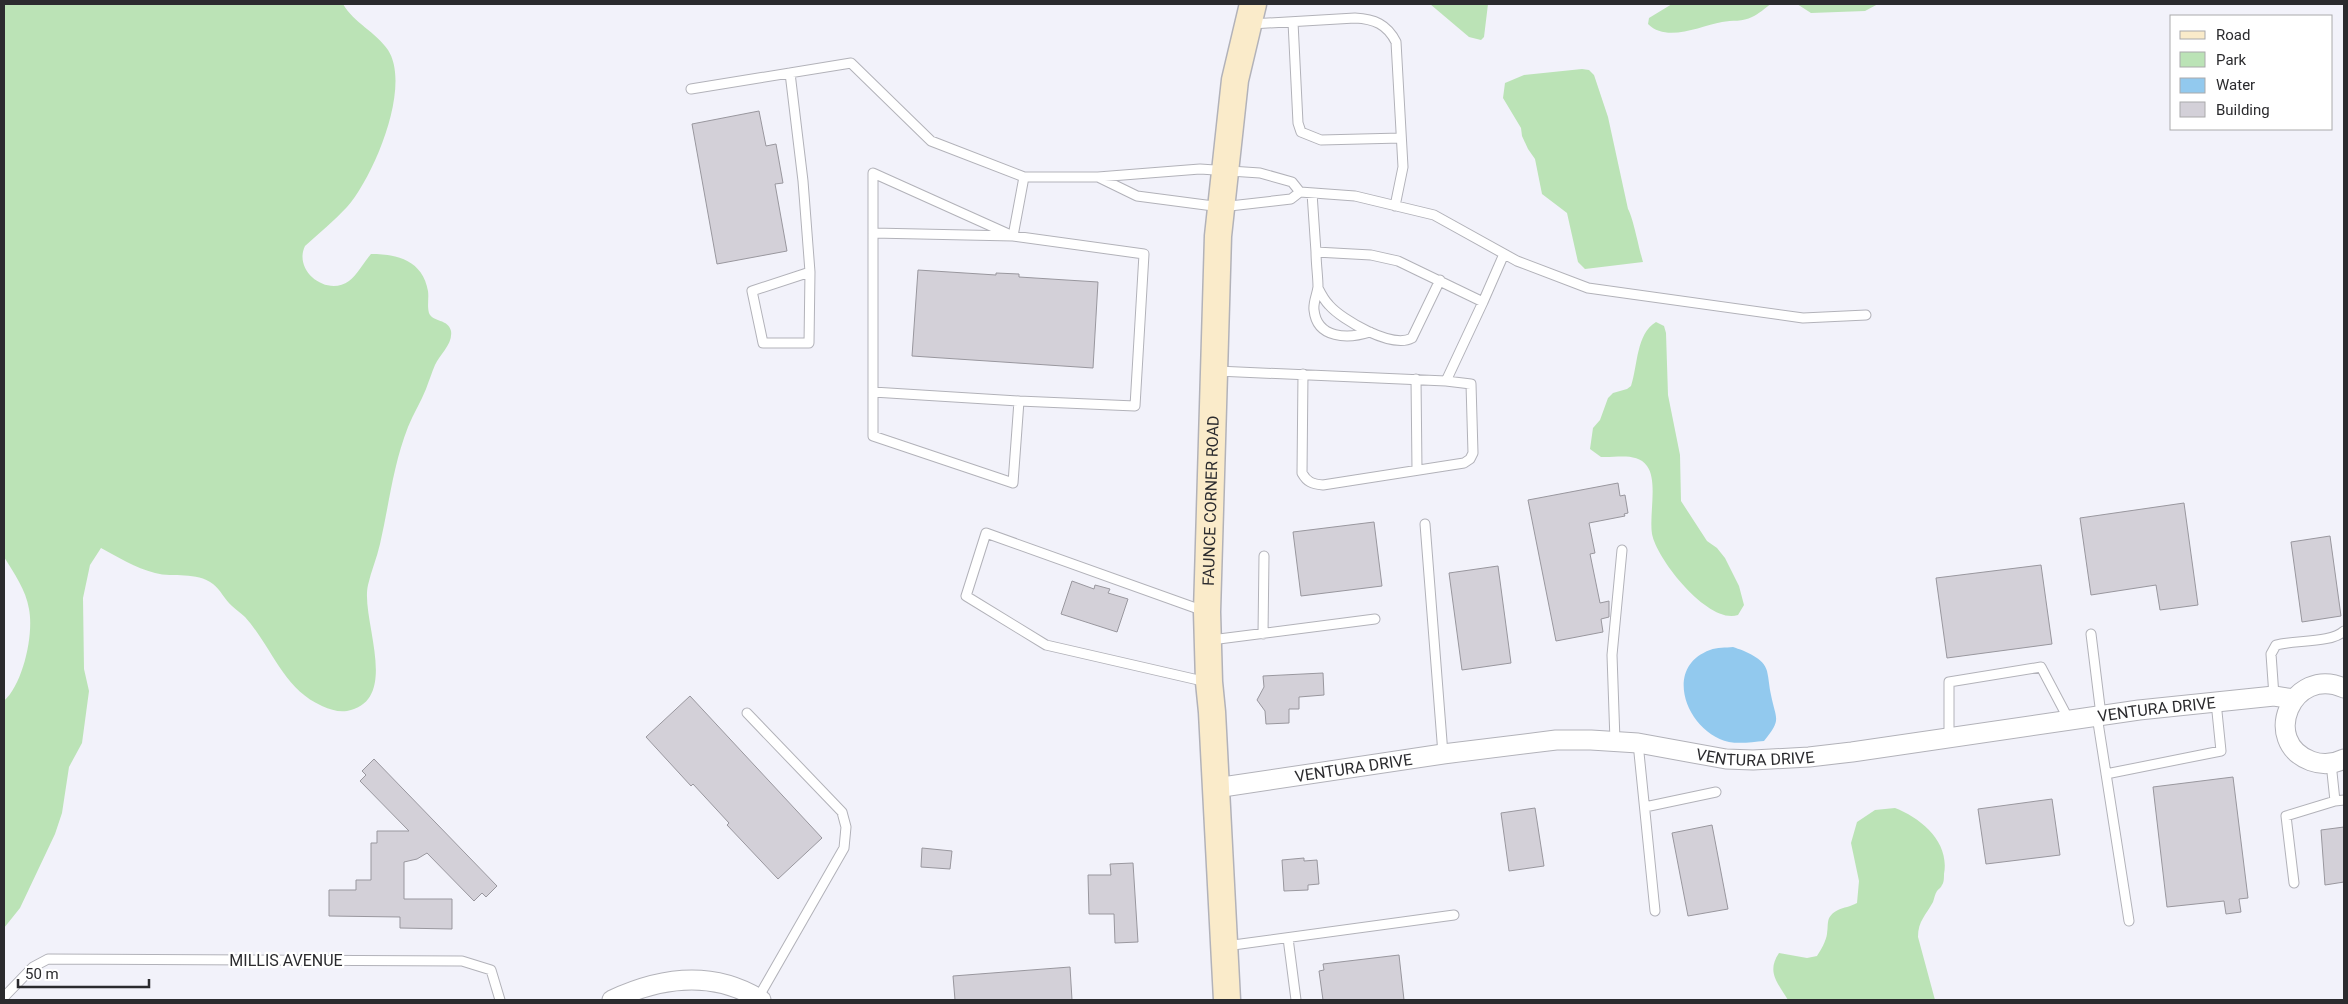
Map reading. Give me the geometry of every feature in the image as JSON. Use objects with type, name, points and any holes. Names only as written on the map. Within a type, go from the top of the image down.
[{"type":"main road","name":"FAUNCE CORNER ROAD","points":[[1227,1000],[1209,682],[1207,612],[1212,370],[1220,207],[1235,80],[1251,14]]},
{"type":"street","points":[[2338,761],[2308,760],[2290,744],[2285,721],[2294,699],[2302,691],[2324,683],[2344,688]]},
{"type":"street","name":"VENTURA DRIVE","points":[[1216,788],[1443,754],[1556,740],[1638,743],[1726,759],[1753,760],[1852,752],[2099,715],[2274,696],[2294,699]]},
{"type":"street","points":[[612,1000],[638,988],[671,980],[710,981],[744,990],[760,999]]},
{"type":"lane","points":[[1251,14],[1293,22],[1355,18],[1372,19],[1381,23],[1392,35],[1396,42],[1402,167],[1395,206]]},
{"type":"lane","points":[[1293,22],[1298,123],[1301,132],[1321,140],[1401,138]]},
{"type":"lane","points":[[690,89],[851,63],[931,141],[1024,177],[1098,177],[1200,169],[1260,173],[1292,182],[1300,192]]},
{"type":"lane","points":[[790,73],[803,181],[810,272],[809,343],[764,343],[752,291],[810,272]]},
{"type":"lane","points":[[1013,236],[873,173],[872,436],[1013,483],[1019,400]]},
{"type":"lane","points":[[1013,236],[1024,177]]},
{"type":"lane","points":[[1098,177],[1137,196],[1220,207],[1291,198],[1300,192],[1355,196],[1434,215],[1526,265],[1598,290],[1803,318],[1866,315]]},
{"type":"lane","points":[[1312,193],[1318,288],[1314,302],[1317,323],[1327,332],[1343,336],[1358,336],[1370,332]]},
{"type":"lane","points":[[872,392],[1135,406],[1144,254],[1013,236],[873,233]]},
{"type":"lane","points":[[1316,252],[1371,255],[1398,262],[1440,280],[1483,302]]},
{"type":"lane","points":[[1446,381],[1504,254]]},
{"type":"lane","points":[[1318,288],[1329,306],[1370,332],[1399,342],[1412,338],[1440,280]]},
{"type":"lane","points":[[1212,370],[1303,374],[1416,380],[1446,381],[1471,384],[1473,453],[1470,459],[1464,463],[1323,485],[1312,484],[1305,479],[1302,473],[1303,374]]},
{"type":"lane","points":[[1416,380],[1417,470]]},
{"type":"lane","points":[[1425,524],[1443,754]]},
{"type":"lane","points":[[1207,612],[986,533],[966,596],[1046,645],[1209,682]]},
{"type":"lane","points":[[1615,741],[1612,655],[1622,550]]},
{"type":"lane","points":[[1263,634],[1264,556]]},
{"type":"lane","points":[[1208,641],[1375,619]]},
{"type":"lane","points":[[2274,696],[2271,654],[2276,645],[2290,641],[2340,636],[2344,631]]},
{"type":"lane","points":[[2091,634],[2106,774],[2129,921]]},
{"type":"lane","points":[[1949,738],[1950,682],[2041,667],[2069,720]]},
{"type":"lane","points":[[2106,774],[2221,751],[2216,702]]},
{"type":"lane","points":[[747,713],[842,812],[846,827],[844,848],[760,999]]},
{"type":"lane","points":[[1638,743],[1655,912]]},
{"type":"lane","points":[[2294,882],[2286,816],[2340,800],[2338,761]]},
{"type":"lane","points":[[1644,807],[1716,792]]},
{"type":"lane","points":[[1223,946],[1454,915]]},
{"type":"lane","points":[[1288,938],[1296,1000]]},
{"type":"lane","name":"MILLIS AVENUE","points":[[4,996],[33,967],[48,959],[462,961],[491,970],[500,1000]]},
{"type":"green space","points":[[4,4],[343,4],[353,17],[388,50],[394,66],[395,86],[392,108],[386,132],[368,175],[347,207],[305,246],[304,264],[314,279],[322,284],[331,286],[349,281],[371,254],[381,254],[408,261],[421,273],[425,281],[428,291],[429,313],[433,318],[444,322],[450,327],[451,336],[448,345],[435,365],[424,394],[410,422],[395,470],[380,544],[368,585],[367,600],[376,675],[372,691],[363,704],[347,711],[338,711],[331,710],[309,699],[288,678],[245,617],[229,604],[216,586],[206,580],[192,576],[148,571],[101,548],[90,565],[83,598],[84,669],[89,691],[82,743],[69,767],[62,813],[55,834],[20,908],[4,928],[4,701],[17,683],[22,671],[26,658],[30,620],[25,595],[4,557]]},
{"type":"green space","points":[[1430,4],[1488,4],[1484,37],[1481,40],[1469,37]]},
{"type":"green space","points":[[1672,4],[1771,4],[1749,19],[1722,22],[1684,32],[1664,32],[1656,30],[1648,24],[1649,18]]},
{"type":"green space","points":[[1797,4],[1878,4],[1865,11],[1811,13]]},
{"type":"green space","points":[[1582,69],[1589,70],[1594,75],[1608,117],[1628,209],[1643,262],[1585,269],[1578,262],[1567,213],[1542,194],[1535,159],[1522,136],[1521,128],[1503,98],[1505,83],[1524,75]]},
{"type":"green space","points":[[1656,322],[1664,326],[1666,333],[1668,395],[1680,455],[1681,501],[1707,541],[1717,548],[1725,558],[1739,586],[1744,605],[1738,615],[1726,615],[1713,610],[1699,601],[1663,559],[1652,534],[1653,489],[1647,466],[1632,457],[1601,457],[1590,449],[1593,428],[1600,420],[1608,398],[1613,393],[1631,386],[1641,342],[1649,327]]},
{"type":"green space","points":[[1895,808],[1905,812],[1924,825],[1932,833],[1943,852],[1945,862],[1943,883],[1937,890],[1918,931],[1935,1000],[1788,1000],[1777,983],[1773,972],[1775,960],[1779,953],[1807,958],[1817,956],[1826,940],[1828,920],[1831,915],[1838,910],[1857,903],[1859,881],[1851,843],[1857,822],[1875,810]]},
{"type":"water","points":[[1733,647],[1758,659],[1767,671],[1776,719],[1773,728],[1764,741],[1733,743],[1714,736],[1692,714],[1686,699],[1684,685],[1687,671],[1695,659],[1713,649]]},
{"type":"building","points":[[759,111],[766,146],[776,144],[783,183],[775,184],[787,251],[717,264],[692,124]]},
{"type":"building","points":[[918,270],[996,275],[996,273],[1019,274],[1019,277],[1098,282],[1093,368],[912,356]]},
{"type":"building","points":[[1618,483],[1620,496],[1625,495],[1628,513],[1624,514],[1625,516],[1589,523],[1595,553],[1590,554],[1600,603],[1609,601],[1609,617],[1601,619],[1603,632],[1556,641],[1528,500]]},
{"type":"building","points":[[2184,503],[2198,605],[2160,610],[2156,585],[2091,595],[2080,518]]},
{"type":"building","points":[[1374,522],[1382,586],[1301,596],[1293,532]]},
{"type":"building","points":[[2330,536],[2341,616],[2302,622],[2291,542]]},
{"type":"building","points":[[2041,565],[2052,644],[1947,658],[1936,578]]},
{"type":"building","points":[[1498,566],[1511,663],[1462,670],[1449,573]]},
{"type":"building","points":[[1072,581],[1094,589],[1095,585],[1110,589],[1108,593],[1128,599],[1117,632],[1061,614]]},
{"type":"building","points":[[1323,673],[1324,695],[1299,697],[1299,709],[1289,709],[1289,723],[1266,724],[1265,711],[1257,700],[1264,687],[1263,676]]},
{"type":"building","points":[[690,696],[822,838],[778,879],[727,825],[729,823],[693,784],[691,786],[646,737]]},
{"type":"building","points":[[374,759],[497,886],[486,897],[482,893],[474,901],[427,853],[417,859],[404,862],[404,899],[452,899],[452,929],[400,928],[400,917],[329,916],[329,890],[356,890],[356,880],[371,880],[371,843],[377,843],[377,831],[409,831],[360,781],[366,775],[362,771]]},
{"type":"building","points":[[2233,777],[2248,898],[2239,899],[2241,912],[2226,914],[2224,901],[2167,907],[2153,787]]},
{"type":"building","points":[[2052,799],[2060,855],[1986,864],[1978,809]]},
{"type":"building","points":[[1535,808],[1544,866],[1509,871],[1501,813]]},
{"type":"building","points":[[1712,825],[1728,909],[1688,916],[1672,833]]},
{"type":"building","points":[[2344,827],[2344,882],[2325,885],[2321,830]]},
{"type":"building","points":[[922,848],[952,851],[950,869],[921,867]]},
{"type":"building","points":[[1304,858],[1304,861],[1317,860],[1319,884],[1308,885],[1308,890],[1284,891],[1282,860]]},
{"type":"building","points":[[1133,863],[1138,942],[1115,943],[1114,914],[1089,914],[1088,875],[1111,875],[1110,864]]},
{"type":"building","points":[[1399,955],[1404,1000],[1323,1000],[1319,971],[1324,970],[1323,964]]},
{"type":"building","points":[[1070,967],[1072,1000],[955,1000],[953,976]]}]
